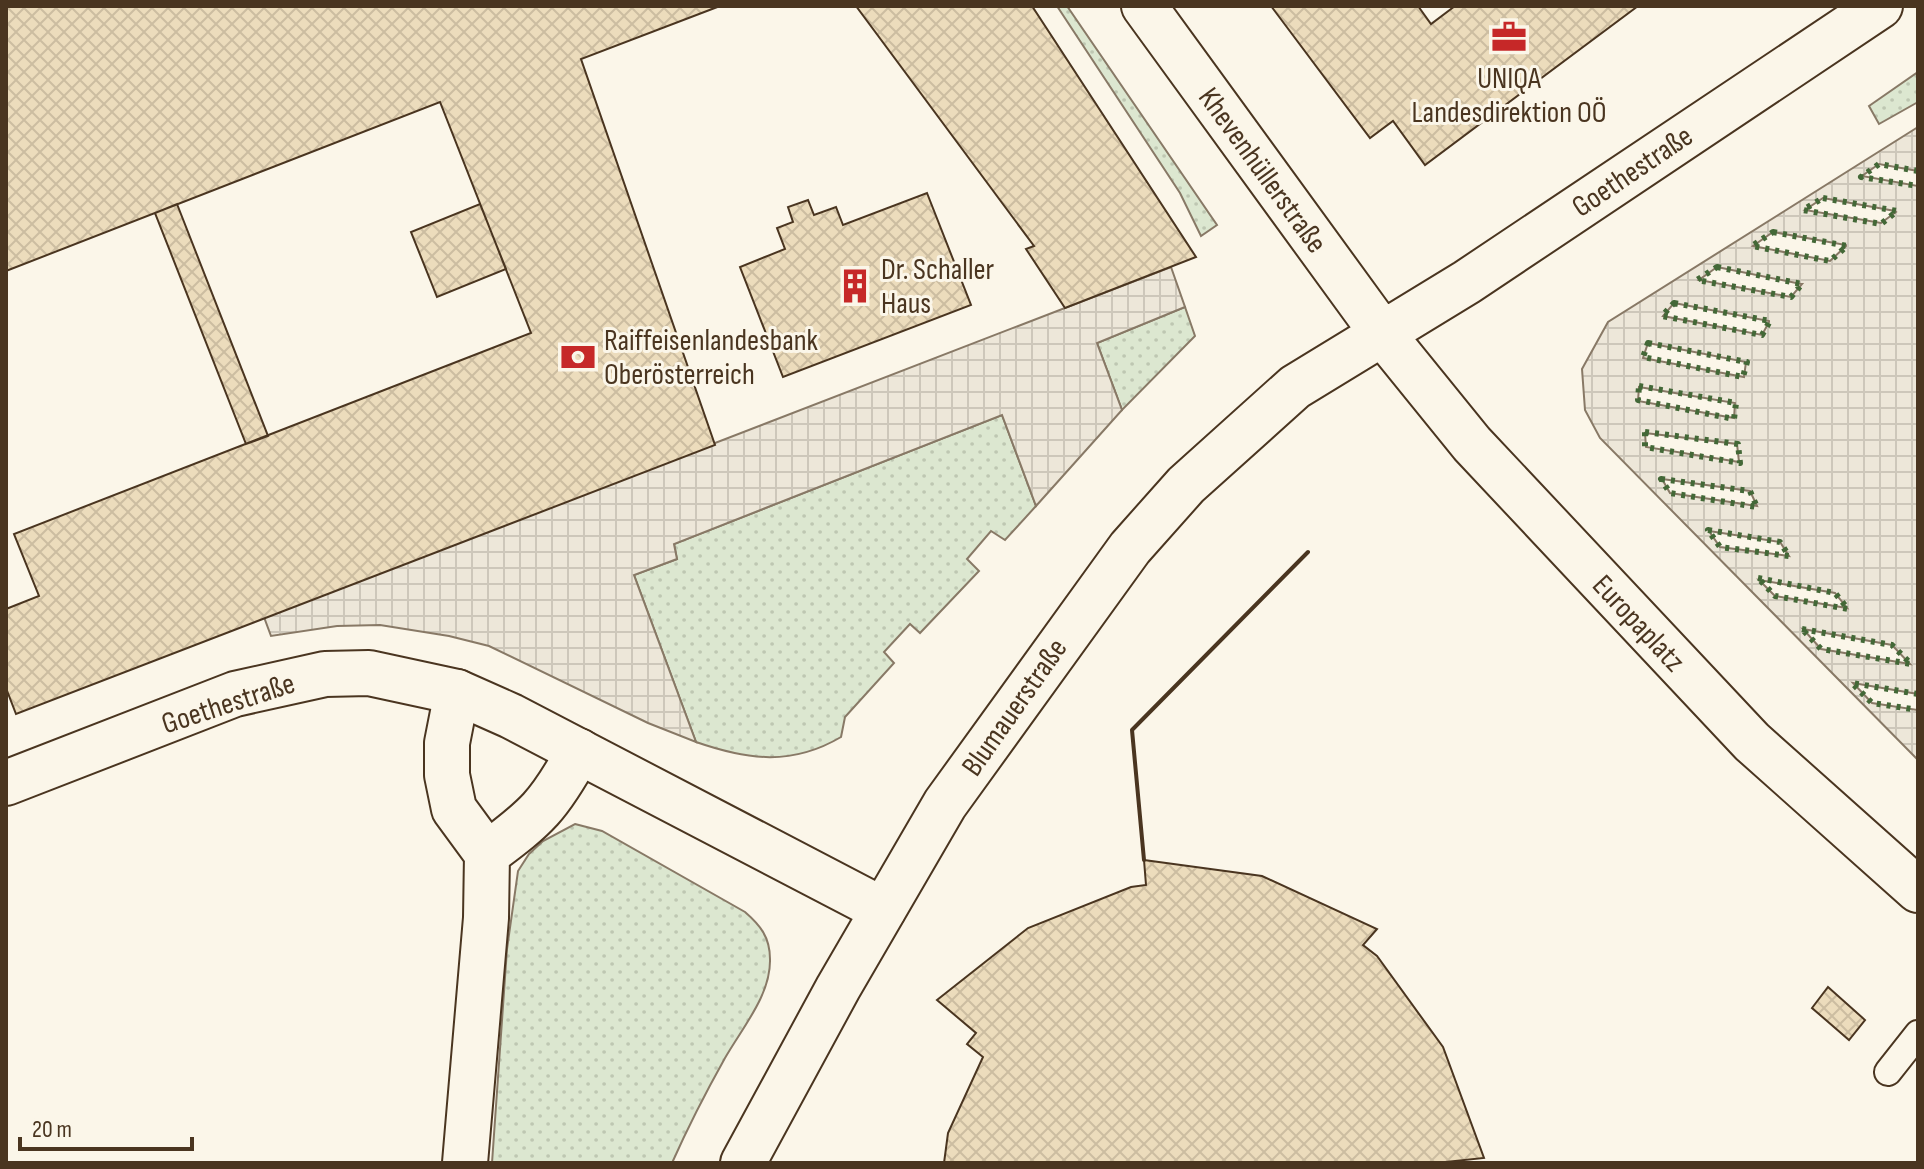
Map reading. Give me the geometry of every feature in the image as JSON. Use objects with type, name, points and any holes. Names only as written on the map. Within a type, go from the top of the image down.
[{"type":"main road","name":"Khevenhüllerstraße","points":[[1144,6],[1382,333]]},
{"type":"main road","name":"Goethestraße","points":[[1382,333],[1467,282],[1880,6]]},
{"type":"main road","name":"Europaplatz","points":[[1382,333],[1472,444],[1741,731],[1918,890]]},
{"type":"main road","name":"Blumauerstraße","points":[[743,1163],[945,804],[1130,548],[1186,485],[1295,387],[1382,333]]},
{"type":"main road","name":"Goethestraße","points":[[6,783],[235,694],[325,674],[369,673],[457,692],[579,751],[883,910]]},
{"type":"main road","points":[[457,692],[447,743],[447,775],[454,809],[487,854],[486,918],[465,1163]]},
{"type":"main road","points":[[487,854],[536,818],[554,796],[579,751]]},
{"type":"lane","points":[[1888,1072],[1918,1034]]},
{"type":"green space","points":[[1057,6],[1067,6],[1217,225],[1201,236],[1180,193]]},
{"type":"green space","points":[[1918,72],[1918,102],[1879,124],[1869,106]]},
{"type":"green space","points":[[1185,307],[1195,336],[1122,410],[1097,343]]},
{"type":"green space","points":[[1002,415],[1036,506],[1005,540],[991,531],[967,559],[979,571],[920,633],[910,624],[884,652],[894,663],[845,717],[841,737],[805,753],[770,757],[734,753],[696,742],[634,575],[677,559],[674,544]]},
{"type":"green space","points":[[575,824],[602,831],[745,912],[760,927],[768,944],[769,972],[761,998],[725,1058],[672,1163],[492,1163],[507,949],[518,871],[529,854],[543,841]]},
{"type":"shaded area","points":[[1918,127],[1918,171],[1879,164],[1862,176],[1918,186],[1918,694],[1853,683],[1872,703],[1918,710],[1918,760],[1600,438],[1585,410],[1582,369],[1608,322]],"holes":[[[1823,198],[1896,212],[1881,223],[1805,210]],[[1773,232],[1846,246],[1830,261],[1753,246]],[[1717,267],[1802,284],[1791,297],[1699,280]],[[1674,303],[1769,321],[1762,335],[1663,316]],[[1648,343],[1746,362],[1744,377],[1643,358]],[[1639,387],[1735,403],[1734,418],[1638,401]],[[1645,433],[1737,444],[1739,462],[1646,447]],[[1662,479],[1750,491],[1757,506],[1670,493]],[[1709,531],[1780,542],[1789,556],[1720,547]],[[1759,580],[1835,593],[1847,608],[1775,596]],[[1803,629],[1892,645],[1910,664],[1821,649]]]},
{"type":"shaded area","points":[[1171,267],[1185,307],[1097,343],[1122,410],[1036,506],[1002,415],[674,544],[677,559],[634,575],[696,742],[648,723],[489,646],[449,636],[380,625],[337,626],[271,636],[264,617]]},
{"type":"building","name":"Raiffeisenlandesbank Oberösterreich","points":[[6,6],[720,6],[581,59],[715,445],[16,714],[6,688],[6,609],[39,596],[14,534],[531,333],[440,102],[6,271]]},
{"type":"building","points":[[856,6],[1032,6],[1196,257],[1065,308],[1026,249],[1034,246]]},
{"type":"building","points":[[1271,6],[1418,6],[1431,24],[1455,6],[1638,6],[1425,165],[1393,121],[1370,138]]},
{"type":"building","name":"Dr. Schaller Haus","points":[[927,193],[971,305],[783,377],[740,267],[785,249],[777,228],[793,222],[788,207],[808,200],[814,215],[836,207],[843,225]]},
{"type":"building","points":[[177,204],[268,436],[246,444],[155,213]]},
{"type":"building","points":[[480,204],[506,269],[437,297],[411,232]]},
{"type":"building","points":[[1144,860],[1262,876],[1377,929],[1363,945],[1377,956],[1443,1047],[1484,1158],[1436,1163],[944,1163],[948,1133],[983,1057],[967,1044],[976,1033],[937,1000],[1028,928],[1131,887],[1146,885]]},
{"type":"building","points":[[1828,987],[1865,1020],[1849,1040],[1812,1008]]},
{"type":"hedge","points":[[1918,171],[1879,164],[1861,177],[1918,186]]},
{"type":"hedge","points":[[1823,198],[1897,211],[1881,224],[1803,210],[1823,198]]},
{"type":"hedge","points":[[1773,232],[1847,246],[1830,261],[1752,246],[1773,232]]},
{"type":"hedge","points":[[1717,267],[1802,284],[1791,297],[1697,280],[1717,267]]},
{"type":"hedge","points":[[1674,303],[1770,321],[1762,335],[1662,316],[1674,303]]},
{"type":"hedge","points":[[1648,343],[1747,362],[1743,377],[1643,357],[1648,343]]},
{"type":"hedge","points":[[1639,386],[1736,403],[1734,419],[1638,400],[1639,386]]},
{"type":"hedge","points":[[1645,432],[1738,444],[1740,463],[1645,447],[1645,432]]},
{"type":"hedge","points":[[1661,479],[1750,491],[1757,507],[1670,493],[1661,479]]},
{"type":"hedge","points":[[1708,530],[1780,542],[1789,556],[1720,547],[1708,530]]},
{"type":"hedge","points":[[1758,578],[1835,593],[1848,609],[1775,596],[1758,578]]},
{"type":"hedge","points":[[1802,629],[1892,645],[1911,664],[1821,649],[1802,629]]},
{"type":"hedge","points":[[1918,694],[1852,683],[1872,703],[1918,710]]},
{"type":"wall","points":[[1144,860],[1132,730],[1308,552]]},
{"type":"place","name":"UNIQA Landesdirektion OÖ","points":[[1509,37]]},
{"type":"place","name":"Dr. Schaller Haus","points":[[855,286]]},
{"type":"place","name":"Raiffeisenlandesbank Oberösterreich","points":[[578,357]]}]
